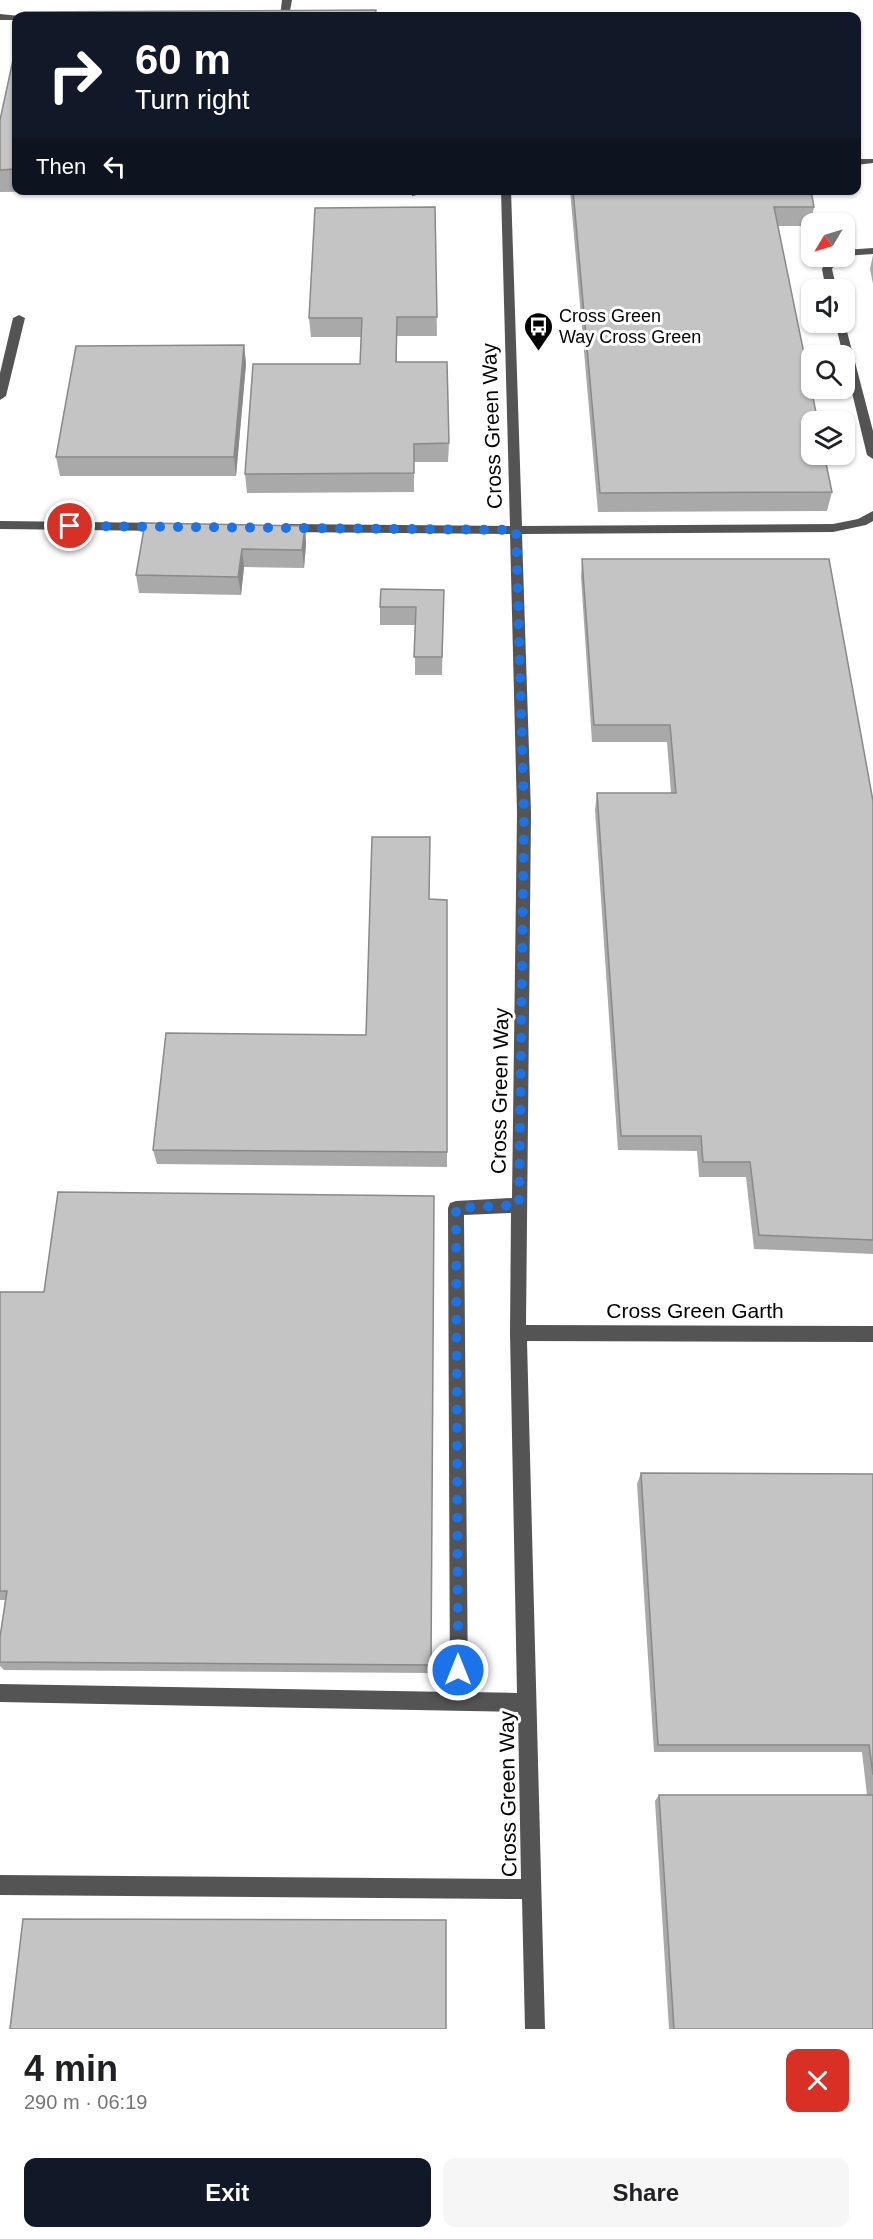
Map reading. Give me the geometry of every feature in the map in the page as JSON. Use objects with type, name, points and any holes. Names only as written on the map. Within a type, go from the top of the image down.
[{"type":"street","points":[[861,162],[869,161]]},
{"type":"street","name":"Cross Green Way","points":[[506,195],[524,813],[518,1333],[535,2029]]},
{"type":"street","points":[[855,252],[873,250]]},
{"type":"street","points":[[0,396],[19,318]]},
{"type":"street","points":[[843,333],[873,455]]},
{"type":"street","points":[[276,528],[516,530],[833,528],[862,522],[873,515]]},
{"type":"street","points":[[0,525],[180,527]]},
{"type":"street","points":[[459,1701],[456,1208],[519,1205]]},
{"type":"street","name":"Cross Green Garth","points":[[518,1333],[873,1334]]},
{"type":"street","points":[[0,1693],[526,1703]]},
{"type":"street","points":[[0,1885],[531,1889]]},
{"type":"building","points":[[376,10],[376,12],[24,12]]},
{"type":"building","points":[[12,64],[12,169],[0,170],[0,120]]},
{"type":"building","points":[[573,195],[812,195],[814,207],[774,207],[802,345],[801,399],[813,399],[816,411],[801,411],[801,465],[826,465],[832,492],[600,493]]},
{"type":"building","points":[[435,207],[437,317],[397,317],[396,362],[447,362],[449,443],[414,444],[414,473],[245,474],[253,364],[360,364],[362,318],[309,318],[315,208]]},
{"type":"building","points":[[244,345],[234,457],[56,457],[76,346]]},
{"type":"building","points":[[145,523],[305,526],[302,550],[242,549],[238,577],[136,575]]},
{"type":"building","points":[[582,559],[829,559],[873,801],[873,1240],[759,1235],[750,1162],[703,1162],[701,1136],[621,1136],[597,793],[676,793],[670,725],[594,725]]},
{"type":"building","points":[[381,589],[444,590],[442,657],[414,657],[416,607],[380,607]]},
{"type":"building","points":[[372,837],[430,837],[429,899],[447,900],[447,1152],[153,1150],[166,1033],[366,1035]]},
{"type":"building","points":[[58,1192],[434,1196],[431,1665],[0,1662],[0,1637],[7,1591],[0,1591],[0,1292],[44,1292]]},
{"type":"building","points":[[641,1473],[873,1474],[873,1775],[869,1745],[658,1745]]},
{"type":"building","points":[[659,1795],[873,1795],[873,2029],[674,2029]]},
{"type":"building","points":[[23,1919],[446,1920],[446,2029],[10,2029]]},
{"type":"place","name":"Cross Green Way Cross Green","points":[[538,352]]},
{"type":"route","points":[[70,526],[516,530],[524,813],[519,1205],[456,1208],[458,1670]]}]
